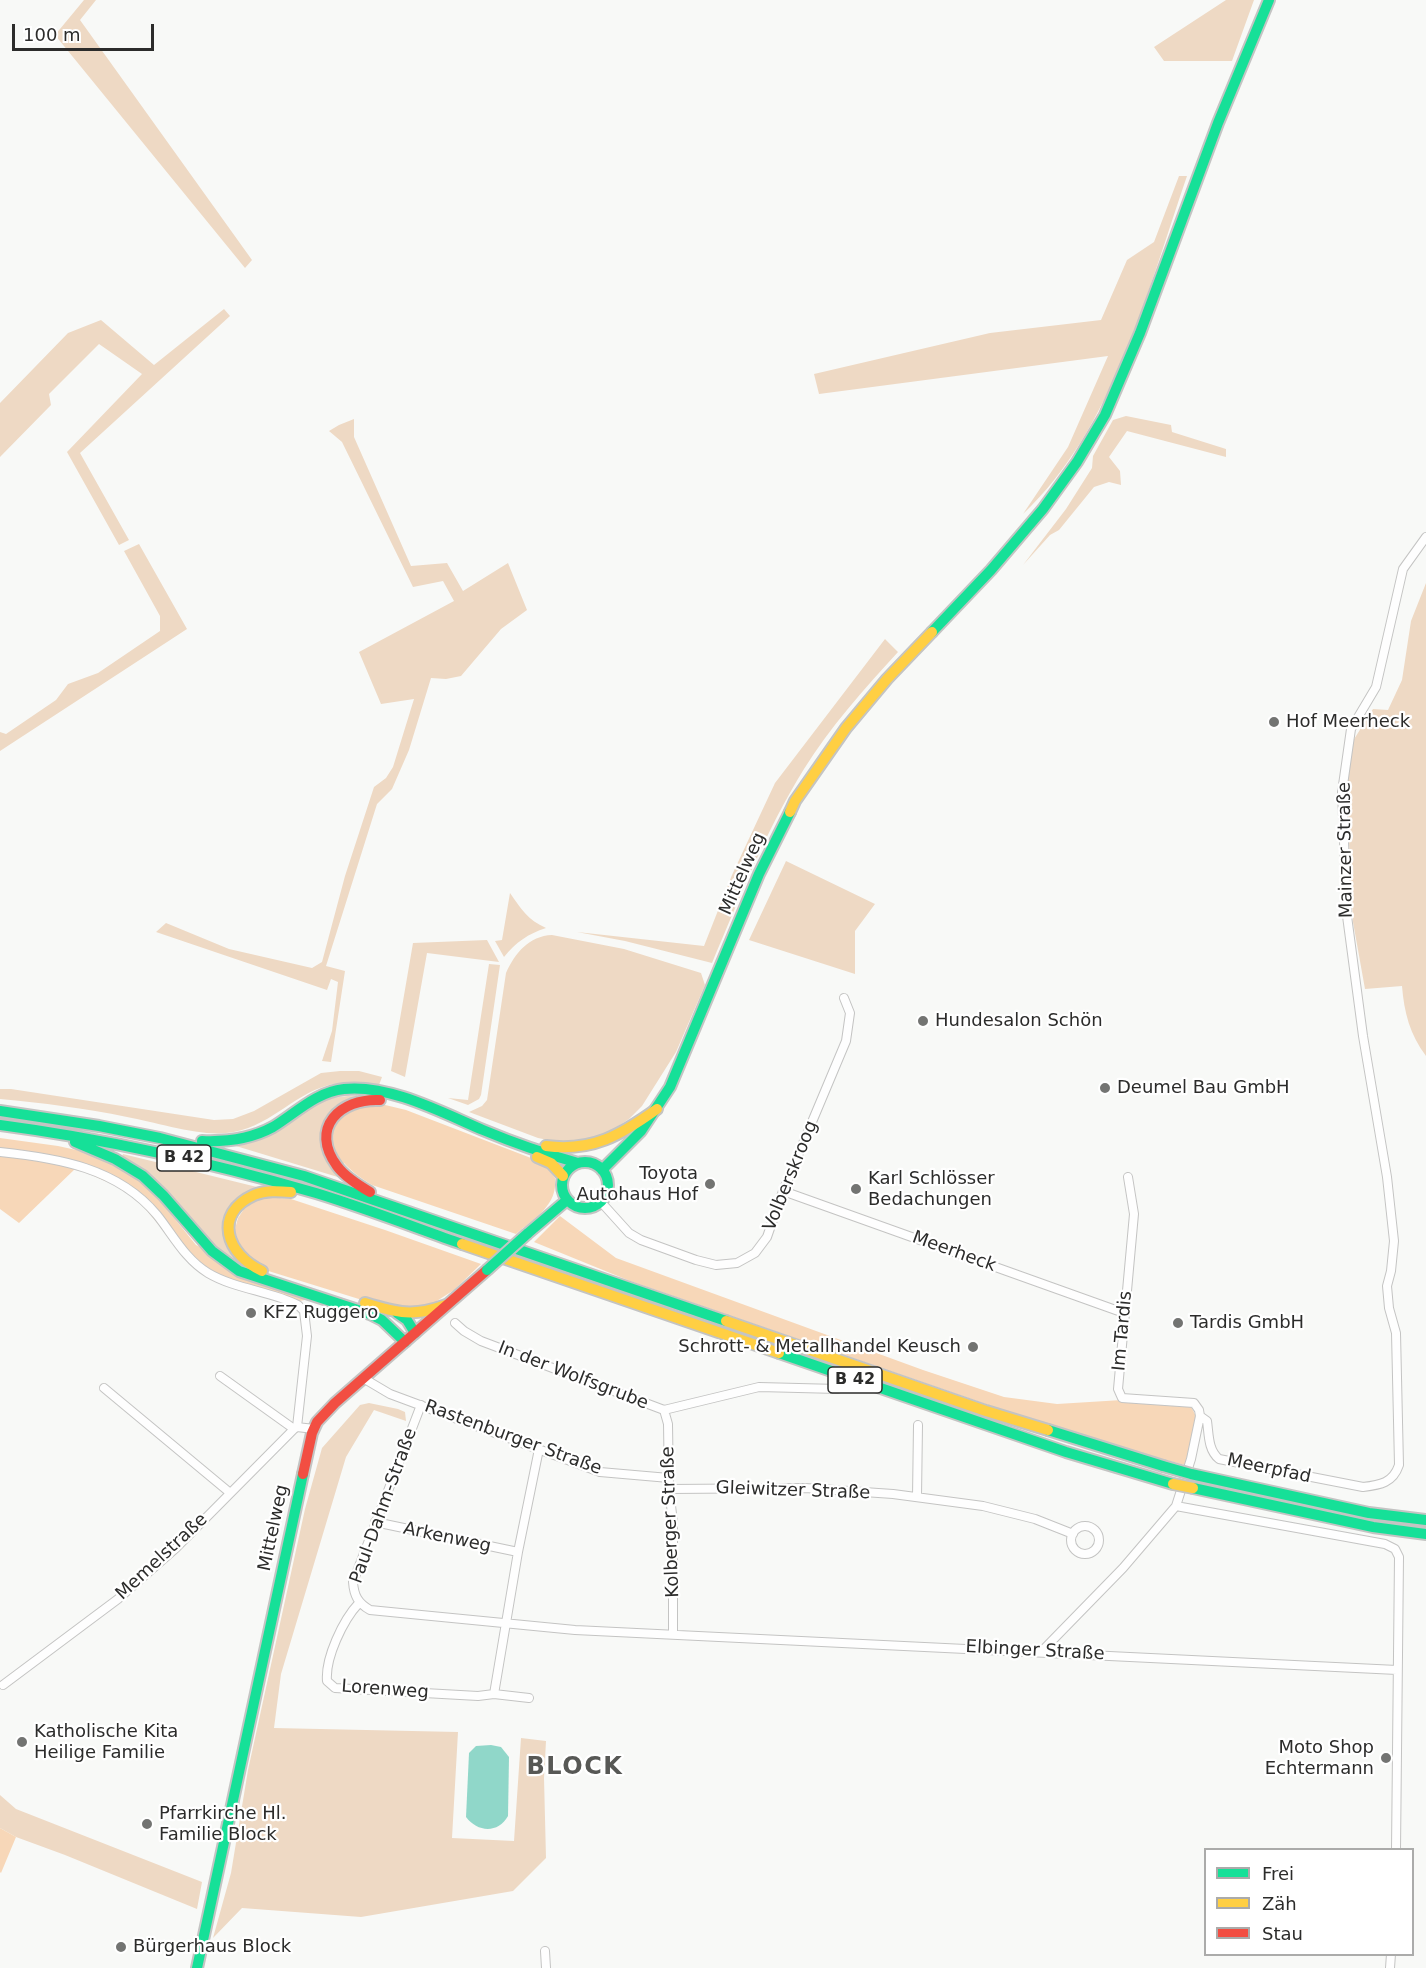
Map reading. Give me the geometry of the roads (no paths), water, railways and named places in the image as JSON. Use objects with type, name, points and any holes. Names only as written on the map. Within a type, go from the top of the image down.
[{"type":"main road","name":"Mittelweg","points":[[602,1170],[634,1139],[657,1109],[670,1087],[759,874],[795,801],[853,720],[887,679],[991,570],[1043,509],[1077,462],[1105,415],[1140,333],[1218,123],[1257,24],[1269,0]]},
{"type":"main road","points":[[160,1138],[213,1142],[245,1138],[274,1126],[320,1095],[355,1088],[403,1098],[513,1140],[578,1162],[591,1163],[602,1170],[608,1184],[601,1202],[593,1207],[575,1206],[567,1200],[562,1189],[563,1176],[568,1168],[578,1162]]},
{"type":"main road","points":[[387,1204],[343,1173],[330,1153],[327,1137],[330,1123],[339,1110],[353,1101],[372,1099],[410,1107],[545,1160],[563,1176]]},
{"type":"main road","points":[[513,1140],[562,1148],[593,1146],[616,1136],[657,1109]]},
{"type":"main road","name":"B 42","points":[[0,1111],[160,1138],[273,1167],[1088,1444],[1191,1474],[1369,1513],[1426,1520]]},
{"type":"main road","name":"B 42","points":[[0,1125],[47,1131],[160,1152],[318,1194],[1032,1440],[1173,1484],[1373,1527],[1426,1534]]},
{"type":"main road","points":[[47,1131],[130,1166],[151,1182],[203,1245],[227,1265],[238,1271],[370,1314],[382,1320],[405,1342]]},
{"type":"main road","points":[[318,1194],[266,1192],[244,1200],[232,1215],[229,1224],[234,1251],[256,1269],[397,1313],[417,1314],[446,1305]]},
{"type":"main road","name":"Mittelweg","points":[[197,1968],[301,1480],[317,1422],[363,1378],[567,1200]]},
{"type":"main road","points":[[397,1313],[406,1320],[415,1333]]},
{"type":"street","name":"Mainzer Straße","points":[[1363,1036],[1347,916],[1342,792],[1344,776],[1351,729],[1376,687],[1403,569],[1426,537]]},
{"type":"street","name":"Volberskroog","points":[[601,1202],[629,1233],[641,1240],[716,1265],[737,1263],[755,1253],[767,1237],[783,1191],[846,1041],[850,1013],[844,998]]},
{"type":"street","name":"Meerpfad","points":[[1200,1416],[1207,1421],[1210,1448],[1219,1459],[1363,1487],[1381,1485],[1391,1479],[1397,1470],[1399,1465],[1396,1333],[1389,1308],[1387,1286],[1394,1241],[1387,1177],[1363,1036]]},
{"type":"street","points":[[0,1152],[75,1164],[133,1190],[159,1218],[190,1259],[208,1273],[298,1305],[304,1311],[307,1336],[295,1428]]},
{"type":"street","name":"Im Tardis","points":[[1128,1177],[1134,1214],[1118,1389],[1122,1398],[1194,1403],[1200,1416]]},
{"type":"street","name":"Meerheck","points":[[783,1191],[1124,1313]]},
{"type":"street","name":"In der Wolfsgrube","points":[[455,1323],[481,1341],[664,1410],[759,1386],[838,1389]]},
{"type":"street","points":[[220,1376],[295,1428],[314,1429]]},
{"type":"street","name":"Rastenburger Straße","points":[[363,1378],[390,1394],[600,1472],[669,1478]]},
{"type":"street","points":[[104,1388],[229,1492]]},
{"type":"street","name":"Paul-Dahm-Straße","points":[[421,1405],[354,1582],[354,1591],[359,1603],[370,1610],[575,1630],[673,1634]]},
{"type":"street","name":"Kolberger Straße","points":[[664,1410],[668,1424],[669,1488],[673,1522],[673,1634]]},
{"type":"street","points":[[1042,1651],[1123,1568],[1176,1506],[1191,1459],[1200,1416]]},
{"type":"street","points":[[917,1497],[918,1425]]},
{"type":"street","name":"Memelstraße","points":[[3,1684],[118,1599],[176,1548],[295,1428]]},
{"type":"street","points":[[495,1694],[518,1552],[539,1449]]},
{"type":"street","name":"Gleiwitzer Straße","points":[[669,1488],[805,1488],[917,1497],[983,1506],[1035,1519],[1073,1534]]},
{"type":"street","points":[[1176,1506],[1385,1544],[1395,1549],[1399,1557],[1396,1848]]},
{"type":"street","name":"Arkenweg","points":[[375,1522],[518,1552]]},
{"type":"street","name":"Lorenweg","points":[[359,1603],[345,1622],[326,1669],[327,1681],[335,1688],[478,1696],[495,1694],[529,1698]]},
{"type":"street","name":"Elbinger Straße","points":[[673,1634],[1397,1670]]},
{"type":"street","points":[[545,1952],[546,1968]]},
{"type":"place","name":"Hof Meerheck","points":[[1274,722]]},
{"type":"place","name":"Hundesalon Schön","points":[[923,1021]]},
{"type":"place","name":"Deumel Bau GmbH","points":[[1105,1088]]},
{"type":"place","name":"Toyota Autohaus Hof","points":[[710,1184]]},
{"type":"place","name":"Karl Schlösser Bedachungen","points":[[856,1189]]},
{"type":"place","name":"KFZ Ruggero","points":[[251,1313]]},
{"type":"place","name":"Tardis GmbH","points":[[1178,1323]]},
{"type":"place","name":"Schrott- & Metallhandel Keusch","points":[[973,1347]]},
{"type":"place","name":"Katholische Kita Heilige Familie","points":[[22,1742]]},
{"type":"place","name":"Moto Shop Echtermann","points":[[1386,1758]]},
{"type":"place","name":"Pfarrkirche Hl. Familie Block","points":[[147,1824]]},
{"type":"place","name":"Bürgerhaus Block","points":[[121,1947]]},
{"type":"district","name":"BLOCK","points":[[575,1768]]}]
